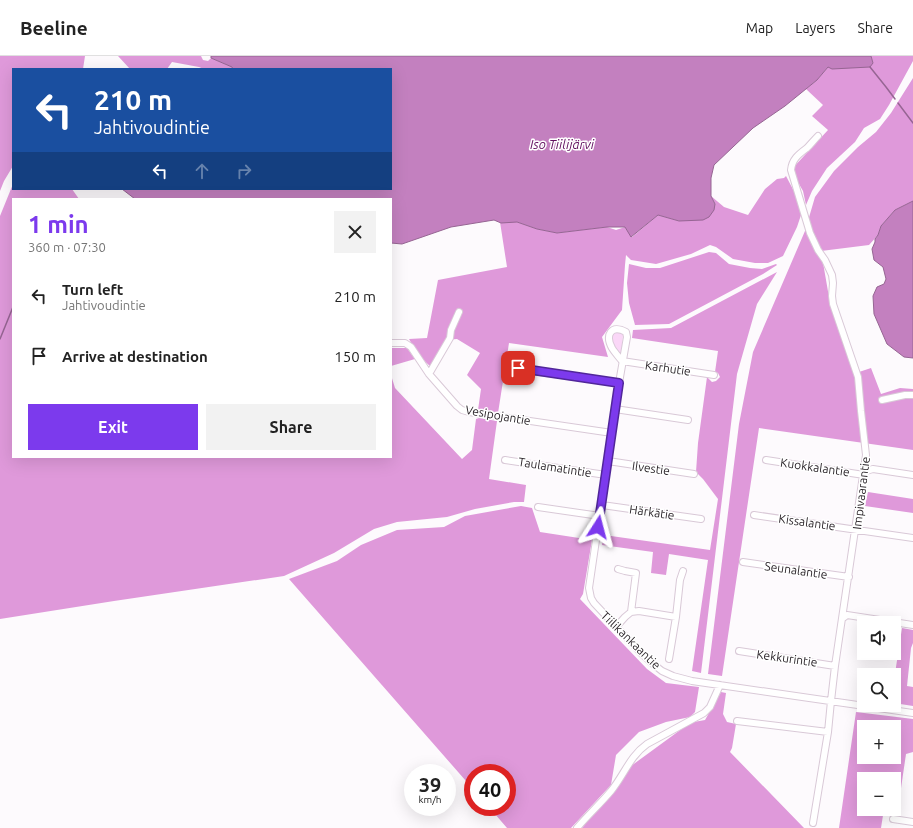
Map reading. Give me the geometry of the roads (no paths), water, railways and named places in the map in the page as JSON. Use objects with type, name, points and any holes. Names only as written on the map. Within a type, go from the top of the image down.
[{"type":"street","name":"Impivaarantie","points":[[813,823],[828,732],[835,666],[858,530],[866,455],[858,377],[833,304],[832,275],[810,233],[791,170],[791,165],[794,159],[818,136]]},
{"type":"street","points":[[429,374],[450,338],[451,330],[459,312]]},
{"type":"street","name":"Tiilikankaantie","points":[[622,361],[612,348],[609,339],[609,334],[616,328],[626,332],[627,337],[622,361],[589,588],[591,598],[594,603],[648,660],[662,671],[673,676],[720,685],[913,713]]},
{"type":"street","name":"Vesipojantie","points":[[392,343],[405,343],[411,347],[429,374],[462,410],[612,433]]},
{"type":"street","name":"Karhutie","points":[[622,361],[714,375]]},
{"type":"street","points":[[518,368],[619,383]]},
{"type":"street","points":[[882,400],[905,395],[913,395]]},
{"type":"street","points":[[615,410],[688,420]]},
{"type":"street","name":"Taulamatintie","points":[[505,460],[606,475]]},
{"type":"street","name":"Kuokkalantie","points":[[766,460],[864,474],[866,471],[873,469],[913,475]]},
{"type":"street","name":"Ilvestie","points":[[608,461],[694,474]]},
{"type":"street","name":"Härkätie","points":[[602,505],[701,519]]},
{"type":"street","points":[[538,507],[600,516]]},
{"type":"street","name":"Kissalantie","points":[[754,515],[913,538]]},
{"type":"street","name":"Seunalantie","points":[[743,562],[849,578]]},
{"type":"street","points":[[618,569],[636,573],[631,612]]},
{"type":"street","points":[[669,658],[676,617],[680,580],[683,571]]},
{"type":"street","points":[[616,627],[631,612],[676,617]]},
{"type":"street","points":[[843,618],[847,615],[913,625]]},
{"type":"street","name":"Kekkurintie","points":[[739,651],[835,666]]},
{"type":"street","points":[[577,828],[611,790],[639,749],[704,713],[710,708],[720,685]]},
{"type":"street","points":[[737,721],[828,732]]},
{"type":"street","points":[[893,819],[913,822]]},
{"type":"water","name":"Iso Tiilijärvi","points":[[211,56],[871,56],[873,63],[870,67],[832,69],[828,67],[817,80],[785,106],[753,128],[714,165],[711,178],[711,196],[715,204],[714,210],[709,217],[703,220],[679,221],[658,215],[631,237],[625,227],[607,227],[557,233],[537,229],[517,222],[501,223],[494,220],[451,227],[402,244],[392,243],[392,198],[134,198],[123,190],[392,190],[392,68],[232,68],[211,58]]},
{"type":"water","points":[[913,201],[913,358],[904,357],[887,344],[874,314],[873,296],[877,287],[884,284],[886,279],[883,267],[874,260],[872,249],[881,226],[895,210]]},
{"type":"waterway","points":[[870,67],[895,99]]},
{"type":"waterway","points":[[898,103],[913,123]]},
{"type":"waterway","points":[[0,339],[12,309]]}]
